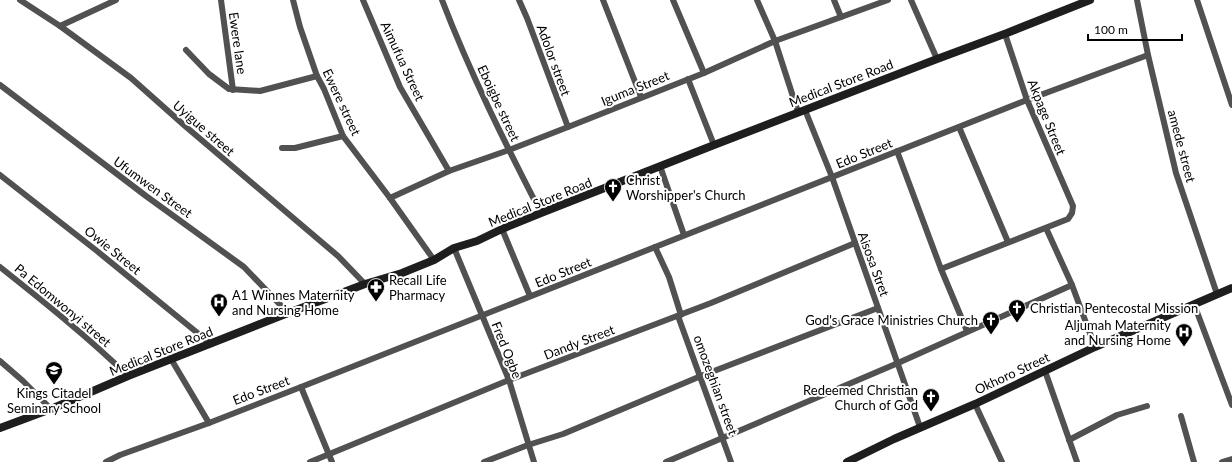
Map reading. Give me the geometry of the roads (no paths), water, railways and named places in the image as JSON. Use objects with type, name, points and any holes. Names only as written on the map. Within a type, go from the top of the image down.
[{"type":"street","name":"Uyigue street","points":[[20,0],[60,26],[131,78],[338,256],[365,284]]},
{"type":"street","points":[[60,26],[116,0]]},
{"type":"street","name":"Ewere lane","points":[[221,0],[233,90]]},
{"type":"street","name":"Ewere street","points":[[293,0],[300,27],[317,76],[324,89],[343,136],[390,198],[434,260]]},
{"type":"street","name":"Aimufua Street","points":[[363,0],[400,87],[449,171]]},
{"type":"street","name":"Eboigbe street","points":[[442,0],[468,63],[509,150],[541,213]]},
{"type":"street","name":"Adolor street","points":[[519,0],[568,127]]},
{"type":"street","points":[[602,0],[641,97]]},
{"type":"street","points":[[673,0],[704,72]]},
{"type":"street","name":"Aisosa Stret","points":[[757,0],[775,41],[801,111],[832,177],[920,427]]},
{"type":"street","points":[[834,0],[841,17]]},
{"type":"street","name":"Iguma Street","points":[[390,198],[449,171],[568,127],[688,79],[775,41],[888,0]]},
{"type":"street","points":[[911,0],[937,59]]},
{"type":"street","name":"Medical Store Road","points":[[0,428],[51,409],[128,376],[288,313],[365,284],[402,273],[434,260],[454,248],[477,241],[541,213],[714,144],[1005,34],[1090,0]]},
{"type":"street","name":"amede street","points":[[1137,0],[1148,55],[1176,173],[1217,294]]},
{"type":"street","points":[[1197,0],[1232,105]]},
{"type":"street","name":"Akpage Street","points":[[1005,34],[1027,100],[1073,206],[1072,214],[1068,219],[1046,228]]},
{"type":"street","name":"Ewere lane","points":[[186,50],[209,74],[229,89],[233,90],[260,91],[317,76]]},
{"type":"street","name":"Edo Street","points":[[106,462],[120,455],[209,423],[482,316],[1027,100],[1148,55]]},
{"type":"street","points":[[688,79],[714,144]]},
{"type":"street","name":"Ufumwen Street","points":[[0,85],[146,196],[244,267],[288,313]]},
{"type":"street","points":[[959,127],[1008,242]]},
{"type":"street","points":[[282,148],[295,148],[343,136]]},
{"type":"street","points":[[897,151],[941,269],[967,331]]},
{"type":"street","points":[[660,166],[684,235]]},
{"type":"street","name":"Owie Street","points":[[0,175],[212,344]]},
{"type":"street","points":[[941,269],[1046,228],[1072,285],[1095,347]]},
{"type":"street","points":[[502,229],[530,296]]},
{"type":"street","name":"Dandy Street","points":[[310,462],[508,380],[680,315],[855,242]]},
{"type":"street","name":"omozeghian street","points":[[656,247],[669,277],[680,315],[731,462]]},
{"type":"street","name":"Fred Ogbe","points":[[454,248],[508,380],[534,462]]},
{"type":"street","name":"Pa Edomwonyi street","points":[[0,267],[62,316],[128,376]]},
{"type":"street","points":[[666,462],[898,363],[1072,285]]},
{"type":"street","name":"Okhoro Street","points":[[847,462],[920,427],[1045,372],[1095,347],[1232,288]]},
{"type":"street","points":[[1194,304],[1232,406]]},
{"type":"street","points":[[484,462],[528,445],[563,434],[701,376],[878,308]]},
{"type":"street","points":[[171,359],[209,423]]},
{"type":"street","points":[[0,361],[28,385],[51,409]]},
{"type":"street","points":[[1045,372],[1077,462]]},
{"type":"street","points":[[301,387],[330,454],[332,462]]},
{"type":"street","points":[[975,404],[1002,462]]},
{"type":"street","points":[[1069,440],[1117,415],[1147,406]]},
{"type":"street","points":[[1181,416],[1194,462]]},
{"type":"street","points":[[1222,462],[1232,459]]},
{"type":"place","name":"Christ Worshipper's Church","points":[[613,202]]},
{"type":"place","name":"Recall Life Pharmacy","points":[[376,302]]},
{"type":"place","name":"A1 Winnes Maternity and Nursing Home","points":[[219,317]]},
{"type":"place","name":"Christian Pentecostal Mission","points":[[1017,323]]},
{"type":"place","name":"God's Grace Ministries Church","points":[[991,335]]},
{"type":"place","name":"Aljumah Maternity and Nursing Home","points":[[1184,347]]},
{"type":"place","name":"Kings Citadel Seminary School","points":[[54,385]]},
{"type":"place","name":"Redeemed Christian Church of God","points":[[931,412]]}]
